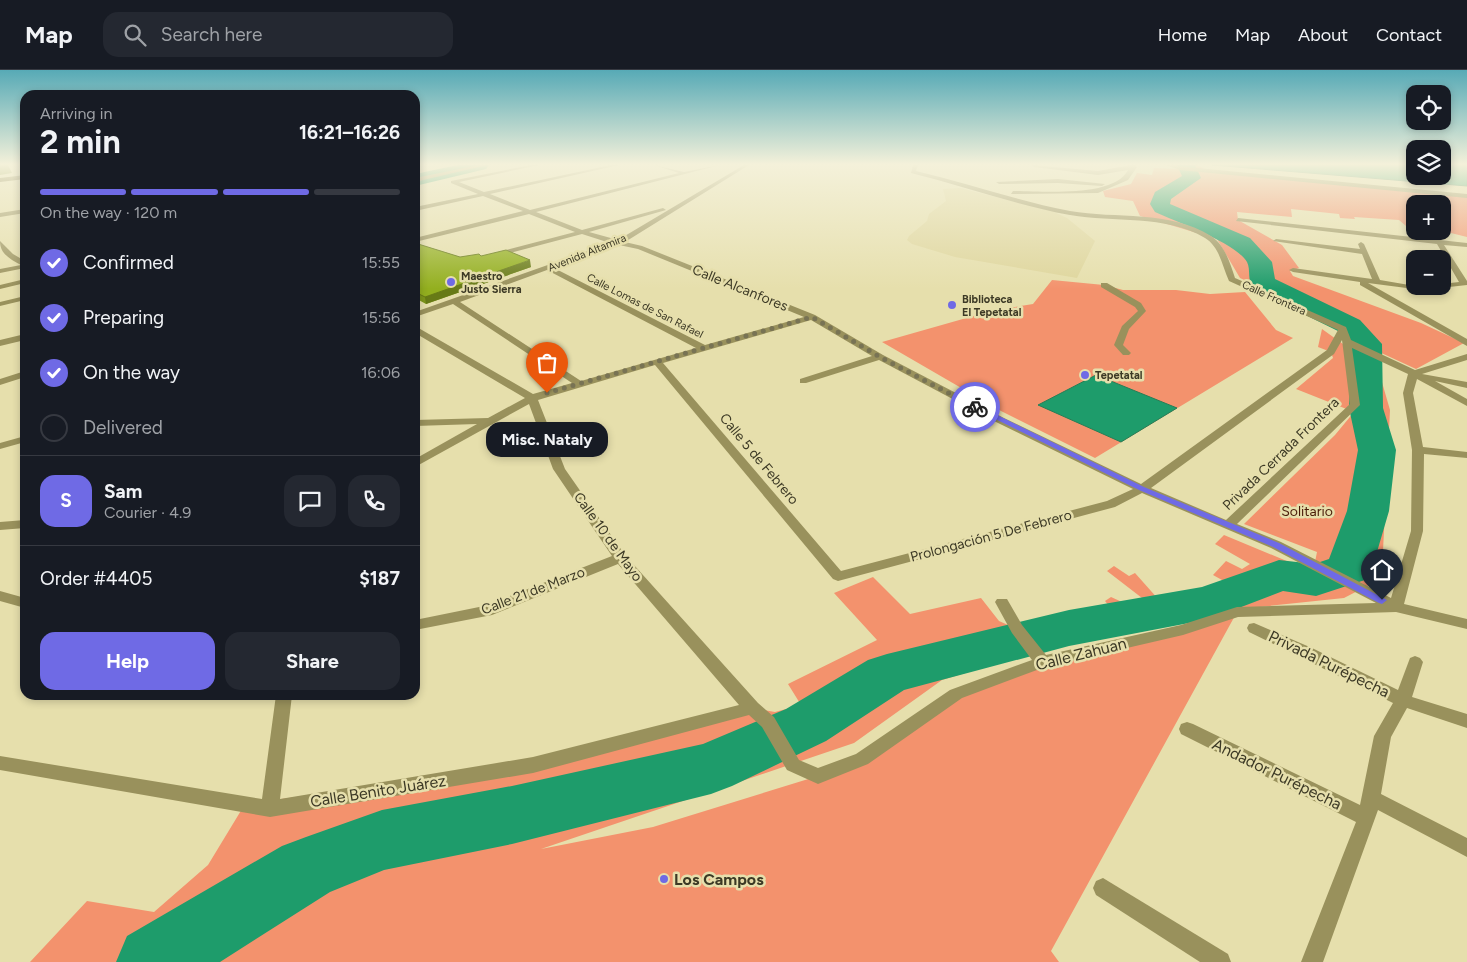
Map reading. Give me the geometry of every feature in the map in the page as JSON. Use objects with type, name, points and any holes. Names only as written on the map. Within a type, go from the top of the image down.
[{"type":"street","points":[[514,207],[600,240],[620,242]]},
{"type":"street","points":[[420,239],[550,207]]},
{"type":"street","points":[[485,259],[676,207]]},
{"type":"street","name":"Avenida Altamira","points":[[420,311],[620,242],[677,207]]},
{"type":"street","name":"Calle Frontera","points":[[1045,207],[1069,213],[1160,221],[1181,226],[1209,238],[1215,244],[1220,250],[1232,279],[1343,329]]},
{"type":"street","points":[[0,215],[20,212]]},
{"type":"street","points":[[1238,220],[1467,245]]},
{"type":"street","points":[[1356,233],[1377,282]]},
{"type":"street","points":[[1276,241],[1364,252]]},
{"type":"street","name":"Calle Alcanfores","points":[[620,242],[640,247],[812,317],[880,357],[1000,420],[1142,489],[1301,558],[1396,607]]},
{"type":"street","points":[[1439,242],[1466,283],[1451,285]]},
{"type":"street","points":[[1,247],[20,262]]},
{"type":"street","points":[[10,256],[20,254]]},
{"type":"street","points":[[0,271],[20,266]]},
{"type":"street","name":"Calle Lomas de San Rafael","points":[[548,268],[705,349]]},
{"type":"street","points":[[1293,270],[1406,286]]},
{"type":"street","points":[[1356,279],[1467,343]]},
{"type":"street","points":[[0,287],[20,282]]},
{"type":"street","points":[[1104,285],[1138,305],[1142,311],[1125,328],[1118,344],[1126,353]]},
{"type":"street","points":[[0,304],[20,299]]},
{"type":"street","points":[[454,301],[578,383]]},
{"type":"street","points":[[420,461],[488,421],[532,398],[578,383],[705,349],[812,317]]},
{"type":"street","points":[[1343,329],[1347,342],[1391,362],[1467,402]]},
{"type":"street","points":[[1142,489],[1331,352],[1343,329]]},
{"type":"street","points":[[420,333],[532,398]]},
{"type":"street","points":[[0,343],[20,338]]},
{"type":"street","name":"Privada Cerrada Frontera","points":[[1227,526],[1354,405],[1347,342]]},
{"type":"street","points":[[803,381],[880,357]]},
{"type":"street","points":[[1413,374],[1467,358]]},
{"type":"street","name":"Calle 5 de Febrero","points":[[657,362],[838,576]]},
{"type":"street","points":[[1413,374],[1467,386]]},
{"type":"street","points":[[1413,374],[1408,393],[1418,450],[1417,531],[1396,607],[1467,624]]},
{"type":"street","points":[[0,382],[20,376]]},
{"type":"street","name":"Calle 10 de Mayo","points":[[532,398],[559,469],[620,558],[752,708],[768,722],[793,766]]},
{"type":"street","points":[[420,423],[488,421]]},
{"type":"street","points":[[0,446],[20,440]]},
{"type":"street","points":[[1418,450],[1467,455]]},
{"type":"street","name":"Prolongación 5 De Febrero","points":[[838,576],[1111,504],[1142,489]]},
{"type":"street","points":[[0,526],[20,524]]},
{"type":"street","name":"Calle 21 de Marzo","points":[[420,625],[487,611],[620,558]]},
{"type":"street","points":[[1,598],[20,602]]},
{"type":"street","points":[[1002,602],[1017,629],[1039,657]]},
{"type":"street","name":"Calle Zahuan","points":[[793,766],[818,776],[862,759],[956,694],[1039,657],[1183,630],[1237,612],[1396,607]]},
{"type":"street","name":"Privada Purépecha","points":[[1254,628],[1403,700],[1467,720]]},
{"type":"street","points":[[1312,962],[1367,818],[1383,736],[1403,700],[1415,662]]},
{"type":"street","points":[[270,809],[283,700]]},
{"type":"street","name":"Calle Benito Juárez","points":[[0,763],[270,809],[533,765],[752,708]]},
{"type":"street","name":"Andador Purépecha","points":[[1187,729],[1367,818]]},
{"type":"street","points":[[1372,798],[1467,848]]},
{"type":"street","points":[[1103,888],[1220,962]]},
{"type":"shaded area","points":[[939,207],[1035,207],[1052,211],[1067,218],[1095,241],[1077,278],[955,257],[912,244],[907,240],[909,236],[927,221],[929,214]]},
{"type":"shaded area","points":[[1096,375],[1177,408],[1121,442],[1038,405]]},
{"type":"green space","name":"Solitario","points":[[1136,207],[1406,207],[1406,226],[1399,220],[1340,218],[1339,214],[1291,209],[1292,217],[1237,212],[1238,220],[1282,245],[1299,268],[1290,271],[1293,276],[1421,323],[1464,343],[1416,369],[1377,351],[1375,358],[1390,410],[1382,571],[1371,584],[1344,598],[1184,615],[1036,652],[942,680],[854,743],[541,849],[653,827],[818,776],[862,759],[956,694],[1042,662],[1237,612],[1051,951],[1059,962],[30,962],[87,901],[154,912],[208,865],[245,804],[533,765],[752,708],[775,712],[801,705],[788,684],[877,640],[834,593],[873,577],[910,614],[981,598],[999,621],[1017,629],[1114,612],[1105,601],[1111,597],[1122,602],[1142,598],[1107,571],[1114,566],[1129,576],[1135,573],[1159,600],[1175,600],[1182,606],[1195,605],[1189,599],[1200,595],[1211,599],[1231,585],[1213,575],[1226,561],[1242,569],[1250,564],[1215,544],[1224,535],[1313,572],[1317,552],[1244,524],[1335,435],[1354,412],[1296,389],[1333,358],[1331,352],[1318,347],[1322,329],[1343,344],[1351,339],[1339,324],[1240,278],[1217,239],[1140,216]]},
{"type":"green space","points":[[1451,207],[1467,207],[1467,237],[1451,233]]},
{"type":"green space","name":"Tepetatal","points":[[1052,280],[1104,285],[1123,290],[1176,290],[1210,294],[1245,292],[1276,330],[1293,338],[1095,458],[1001,411],[882,342],[991,311],[1033,304]]},
{"type":"building","name":"Maestro Justo Sierra","points":[[420,245],[460,257],[479,254],[481,256],[506,250],[530,260],[425,297],[420,294]]},
{"type":"waterway","points":[[153,962],[306,869],[382,840],[512,815],[711,768],[806,725],[887,674],[1069,628],[1210,602],[1279,575],[1316,580],[1349,569],[1368,511],[1377,450],[1366,408],[1367,344],[1350,326],[1262,283],[1260,262],[1242,243],[1161,207]]},
{"type":"way so far","points":[[547,393],[812,317],[880,357],[975,407]]},
{"type":"place","name":"Maestro Justo Sierra","points":[[451,282]]},
{"type":"place","name":"Biblioteca El Tepetatal","points":[[952,305]]},
{"type":"place","name":"Tepetatal","points":[[1085,375]]},
{"type":"place","name":"Misc. Nataly","points":[[547,393]]},
{"type":"place","name":"Los Campos","points":[[664,879]]},
{"type":"route","points":[[975,407],[1142,489],[1276,545],[1382,600]]}]
